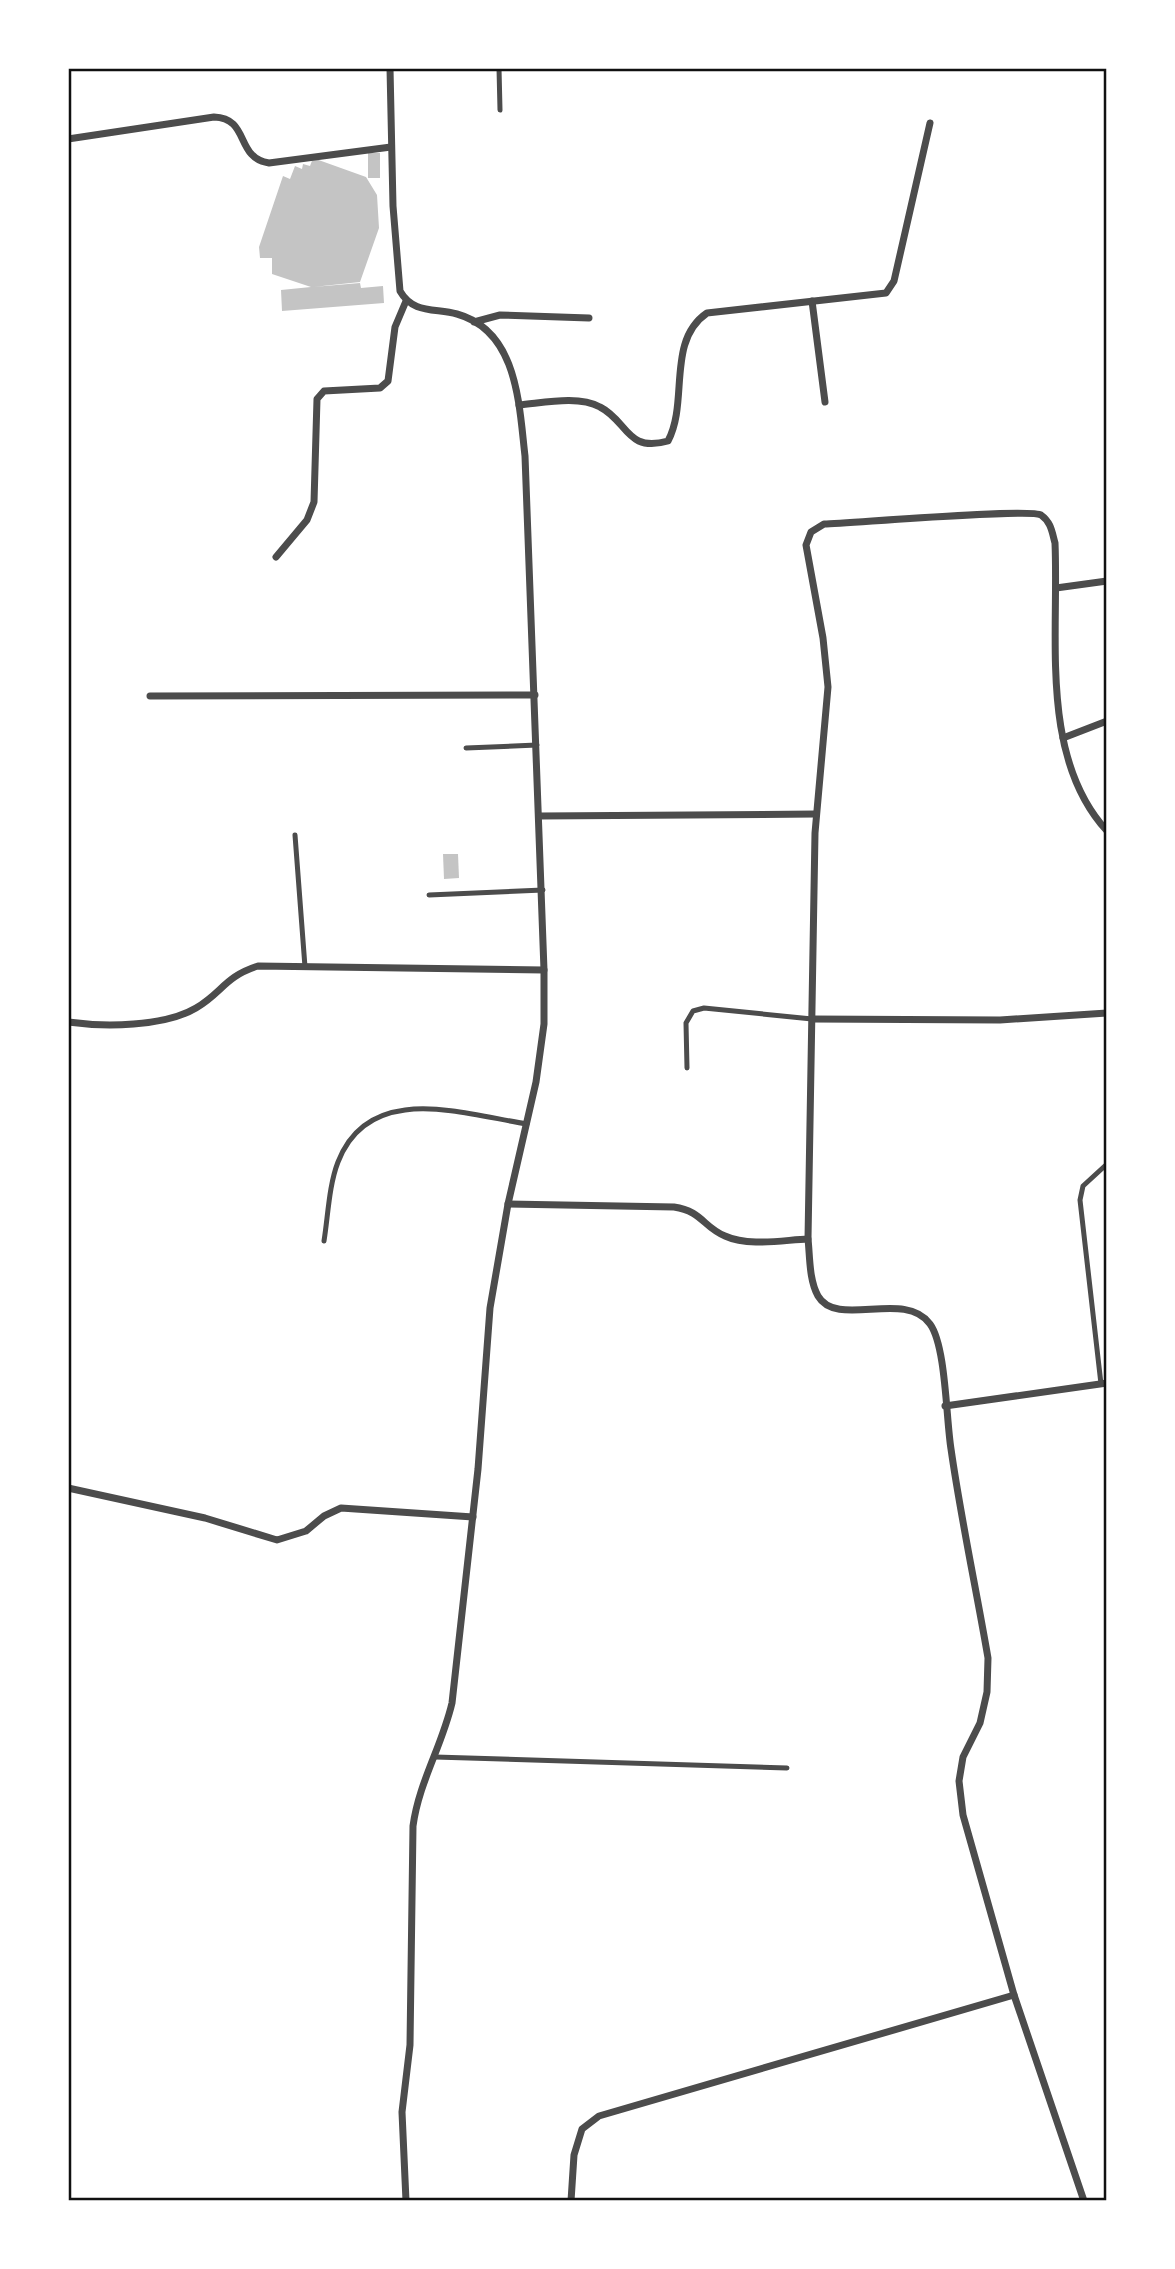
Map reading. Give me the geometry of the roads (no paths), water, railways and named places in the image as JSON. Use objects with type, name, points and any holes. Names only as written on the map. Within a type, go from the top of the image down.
[{"type":"street","points":[[390,68],[391,147],[400,291],[406,302],[417,308],[457,314],[474,322],[491,335],[504,352],[515,382],[519,405],[525,456],[544,970],[544,1024],[528,1124],[508,1204],[490,1308],[473,1517],[452,1703],[435,1757],[417,1797],[412,1839],[410,2045],[402,2112],[406,2201]]},
{"type":"street","points":[[68,139],[223,117],[236,125],[248,153],[259,162],[269,163],[391,147]]},
{"type":"street","points":[[519,405],[555,402],[600,407],[638,441],[656,444],[668,441],[676,426],[682,354],[687,335],[695,321],[707,313],[870,297],[886,293],[894,281],[930,123]]},
{"type":"street","points":[[812,301],[825,402]]},
{"type":"street","points":[[276,557],[307,520],[314,502],[317,399],[324,391],[380,388],[388,381],[395,327],[406,302]]},
{"type":"street","points":[[474,322],[500,315],[589,318]]},
{"type":"street","points":[[1084,2201],[1014,1995],[963,1815],[958,1781],[962,1757],[980,1723],[987,1692],[988,1658],[945,1406],[939,1343],[931,1325],[921,1314],[906,1309],[837,1309],[826,1306],[818,1296],[811,1270],[808,1239],[816,814],[828,687],[823,638],[807,562],[806,545],[811,532],[824,524],[924,520],[1022,511],[1039,513],[1050,524],[1055,543],[1058,702],[1063,738],[1091,814],[1107,831]]},
{"type":"street","points":[[1056,588],[1107,581]]},
{"type":"street","points":[[150,696],[535,695]]},
{"type":"street","points":[[1063,738],[1107,721]]},
{"type":"street","points":[[540,816],[816,814]]},
{"type":"street","points":[[68,1022],[125,1024],[172,1017],[195,1009],[239,972],[258,966],[544,970]]},
{"type":"street","points":[[812,1018],[1000,1020],[1107,1013]]},
{"type":"street","points":[[508,1204],[674,1207],[692,1210],[715,1231],[729,1238],[744,1241],[808,1239]]},
{"type":"street","points":[[945,1406],[1104,1383]]},
{"type":"street","points":[[68,1488],[205,1518],[278,1540],[306,1531],[324,1516],[341,1508],[473,1517]]},
{"type":"street","points":[[571,2201],[574,2155],[582,2129],[599,2116],[1014,1995]]},
{"type":"lane","points":[[499,68],[500,110]]},
{"type":"lane","points":[[466,748],[537,745]]},
{"type":"lane","points":[[295,835],[304,967]]},
{"type":"lane","points":[[429,895],[543,890]]},
{"type":"lane","points":[[687,1068],[686,1023],[693,1011],[704,1008],[812,1018]]},
{"type":"lane","points":[[324,1241],[337,1164],[346,1145],[364,1126],[386,1112],[412,1107],[528,1124]]},
{"type":"lane","points":[[1104,1383],[1080,1200],[1083,1186],[1107,1164]]},
{"type":"lane","points":[[435,1757],[787,1768]]}]
